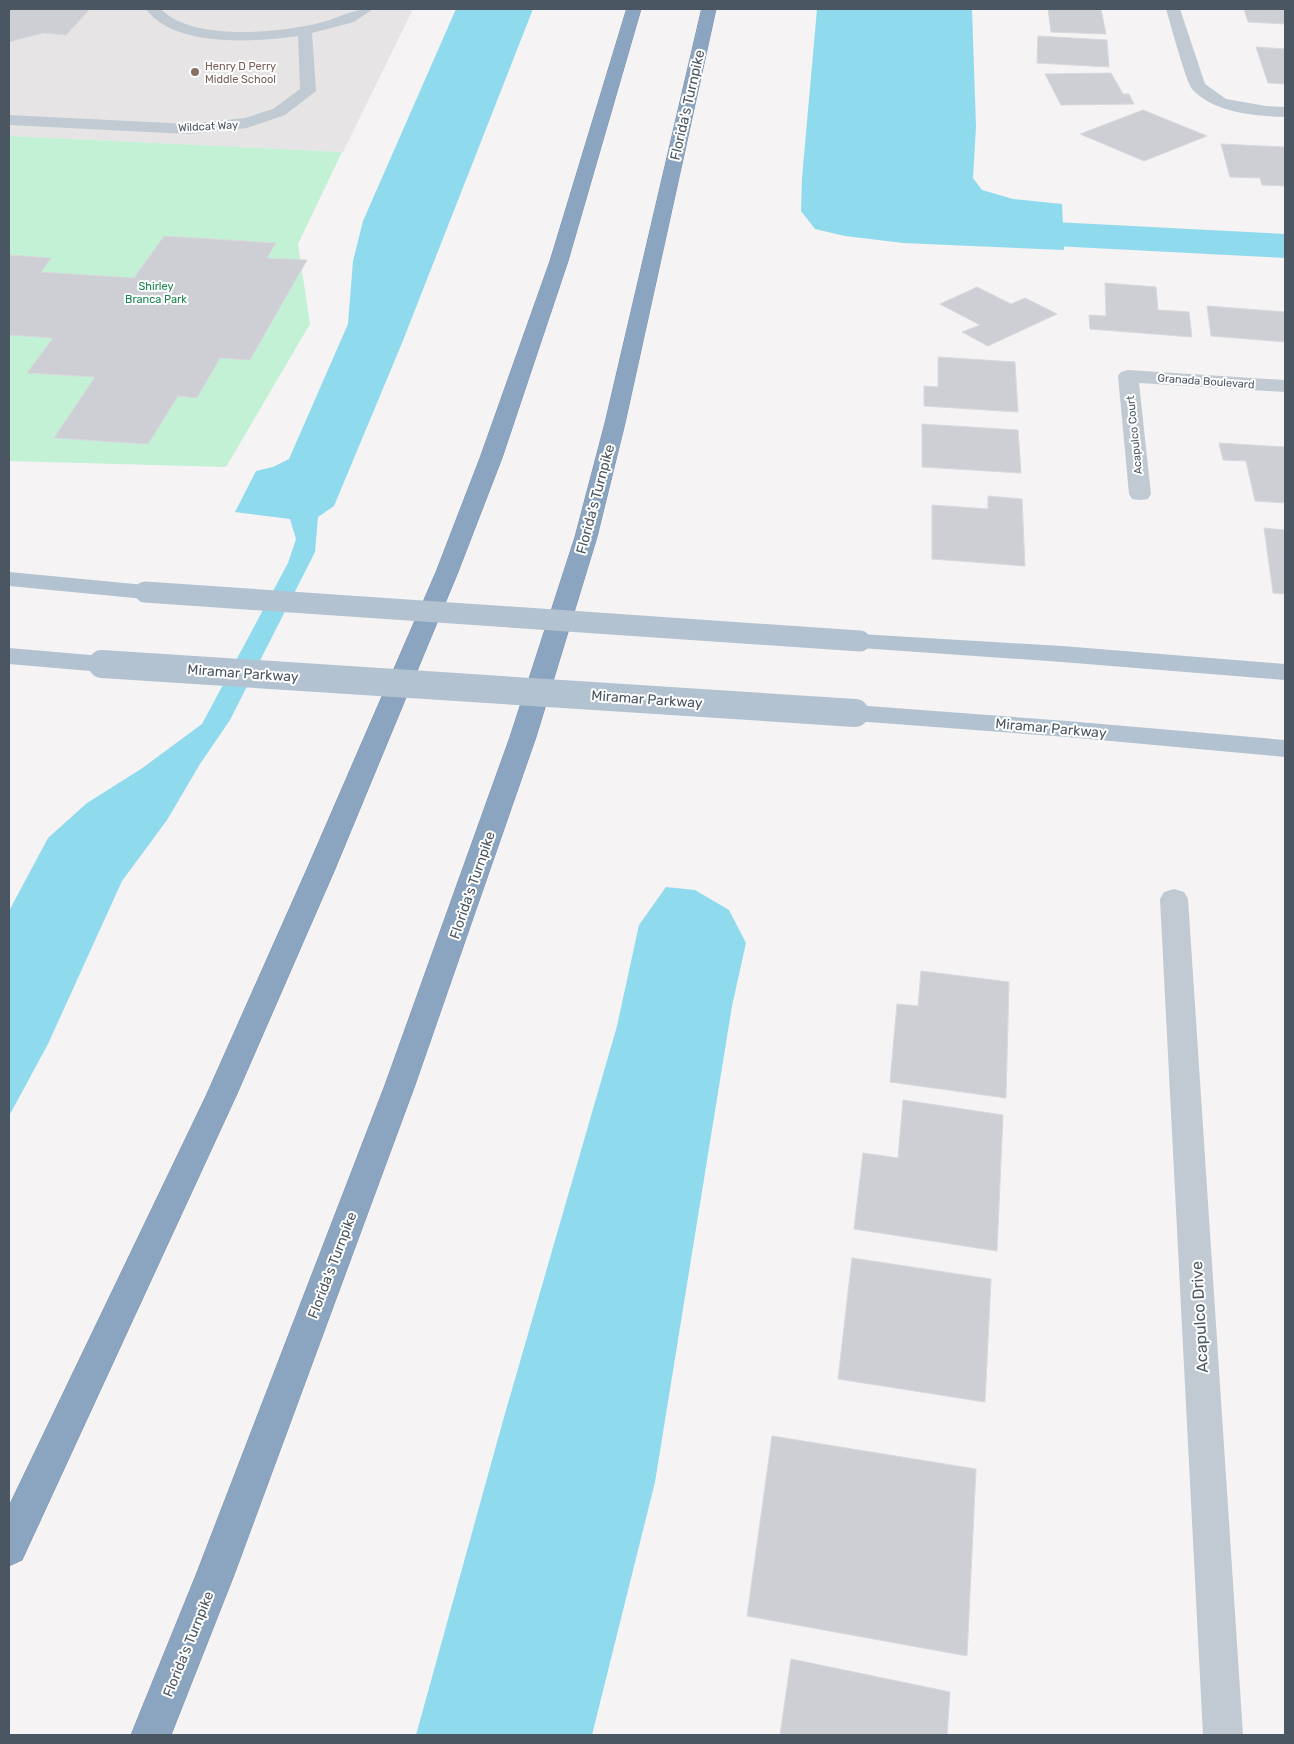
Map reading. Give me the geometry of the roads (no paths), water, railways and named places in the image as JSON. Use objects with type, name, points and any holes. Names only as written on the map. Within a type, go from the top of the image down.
[{"type":"highway","points":[[9,1546],[221,1096],[321,869],[447,572],[491,458],[560,261],[634,9]]},
{"type":"highway","name":"Florida's Turnpike","points":[[152,1735],[219,1566],[400,1086],[523,737],[586,538],[708,9]]},
{"type":"main road","points":[[9,579],[145,592],[1062,654],[1285,672]]},
{"type":"main road","name":"Miramar Parkway","points":[[9,656],[102,664],[855,713],[1068,729],[1285,749]]},
{"type":"street","points":[[153,9],[165,20],[191,30],[226,35],[265,35],[305,31],[339,22],[366,9]]},
{"type":"street","points":[[1173,9],[1198,86],[1220,103],[1266,111],[1285,112]]},
{"type":"street","name":"Wildcat Way","points":[[9,120],[189,129],[247,123],[278,112],[308,91],[305,31]]},
{"type":"street","name":"Granada Boulevard","points":[[1128,376],[1285,386]]},
{"type":"street","name":"Acapulco Court","points":[[1128,376],[1140,494]]},
{"type":"street","name":"Acapulco Drive","points":[[1174,899],[1223,1735]]},
{"type":"water","points":[[456,9],[533,9],[402,343],[334,506],[318,517],[315,552],[230,720],[200,764],[167,820],[122,881],[48,1044],[9,1116],[9,911],[48,838],[87,803],[141,769],[202,724],[288,563],[296,539],[290,519],[235,512],[256,471],[273,467],[289,459],[348,324],[353,261],[363,221]]},
{"type":"water","points":[[817,9],[972,9],[976,127],[973,178],[982,190],[1013,199],[1062,204],[1064,250],[903,243],[845,236],[815,229],[801,211],[802,178]]},
{"type":"water","points":[[666,887],[695,890],[729,910],[746,943],[732,1006],[655,1482],[592,1735],[416,1735],[504,1417],[617,1026],[639,925]]},
{"type":"waterway","points":[[980,230],[1285,246]]},
{"type":"place","name":"Henry D Perry Middle School","points":[[195,72]]},
{"type":"park label","name":"Shirley Branca Park","points":[[156,292]]}]
